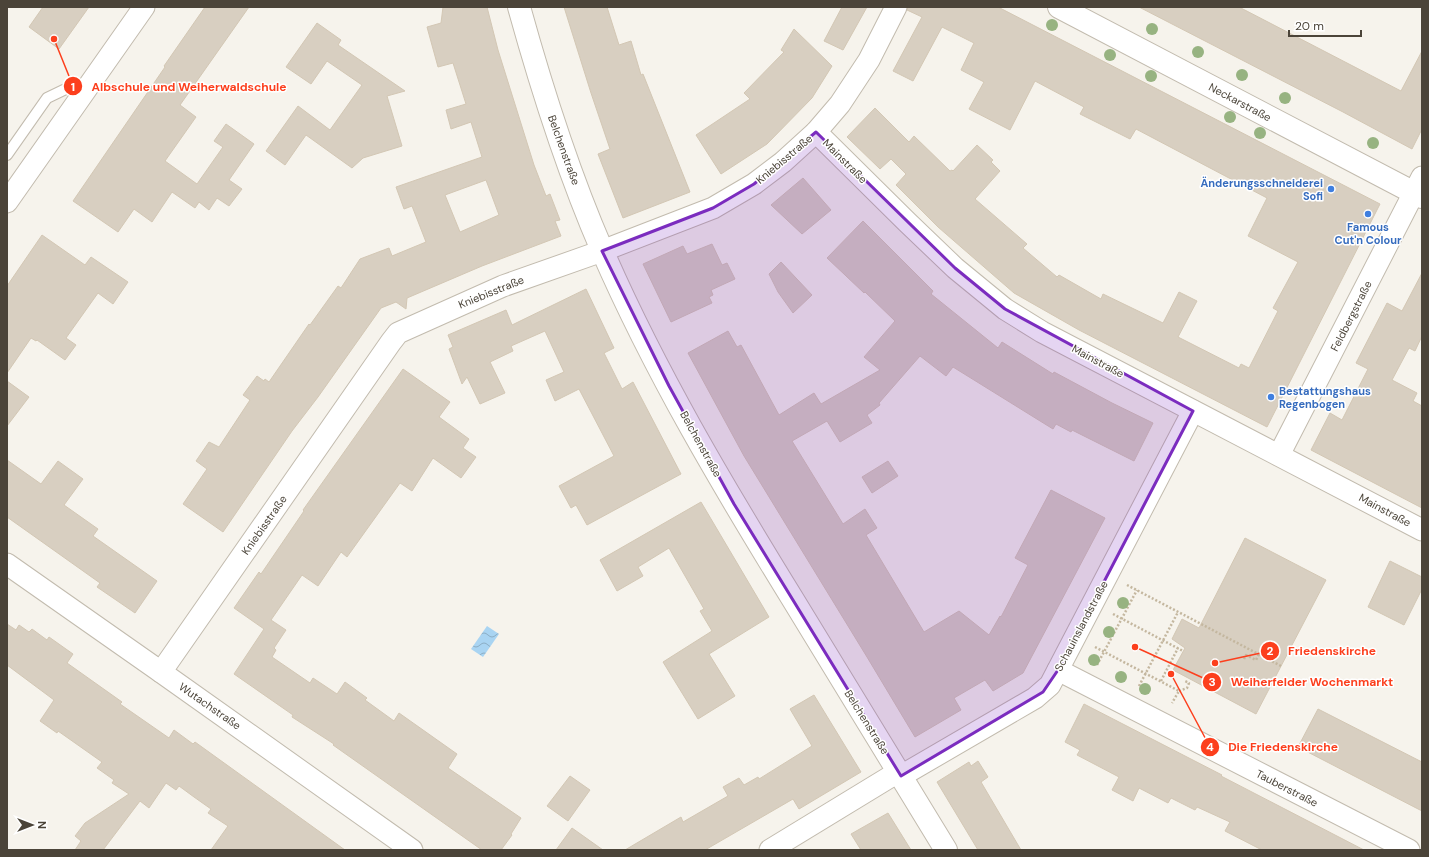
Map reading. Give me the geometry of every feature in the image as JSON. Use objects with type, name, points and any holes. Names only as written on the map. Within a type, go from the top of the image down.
[{"type":"street","points":[[7,202],[144,7]]},
{"type":"street","name":"Belchenstraße","points":[[519,7],[534,62],[566,158],[602,250],[640,330],[734,504],[946,850]]},
{"type":"street","name":"Kniebisstraße","points":[[162,672],[398,333],[503,286],[713,208],[754,184],[783,162],[816,132],[840,104],[869,60],[896,7]]},
{"type":"street","name":"Neckarstraße","points":[[1059,7],[1419,189]]},
{"type":"street","name":"Mainstraße","points":[[816,132],[950,263],[980,290],[1005,309],[1042,332],[1422,530]]},
{"type":"street","name":"Feldbergstraße","points":[[1279,455],[1419,189]]},
{"type":"street","name":"Schauinslandstraße","points":[[770,850],[900,774],[1035,698],[1050,685],[1192,411]]},
{"type":"street","name":"Wutachstraße","points":[[7,564],[412,850]]},
{"type":"street","name":"Tauberstraße","points":[[1058,670],[1409,850]]},
{"type":"lane","points":[[7,155],[47,98],[74,85],[86,90]]},
{"type":"path","points":[[1108,575],[1281,666]]},
{"type":"path","points":[[1087,685],[1137,590]]},
{"type":"path","points":[[1128,706],[1178,612]]},
{"type":"path","points":[[1122,619],[1183,651]]},
{"type":"path","points":[[1161,682],[1178,648]]},
{"type":"path","points":[[1104,652],[1179,691]]},
{"type":"path","points":[[1244,659],[1246,655],[1256,660],[1259,654]]},
{"type":"path","points":[[1162,723],[1179,691],[1186,688],[1189,683],[1184,681]]},
{"type":"highlighted area","points":[[816,132],[955,268],[1005,309],[1193,411],[1058,670],[1043,692],[901,776],[734,504],[669,386],[602,251],[713,208],[754,184]]},
{"type":"water","points":[[487,626],[499,634],[483,657],[471,649]]},
{"type":"building","points":[[43,7],[89,7],[59,49],[29,27]]},
{"type":"building","points":[[205,7],[249,7],[180,105],[196,117],[165,161],[197,184],[223,147],[214,141],[226,124],[254,144],[229,180],[242,189],[229,206],[217,198],[209,210],[199,202],[195,208],[172,192],[152,222],[134,209],[118,232],[73,201]]},
{"type":"building","points":[[443,7],[487,7],[498,50],[534,165],[546,196],[550,194],[560,220],[555,221],[561,236],[482,266],[407,298],[406,309],[396,302],[381,308],[292,431],[223,532],[183,504],[207,469],[196,461],[209,442],[219,447],[250,400],[243,395],[257,376],[264,381],[265,379],[269,382],[309,324],[310,325],[338,286],[341,288],[360,259],[389,248],[392,256],[426,242],[412,206],[404,209],[396,187],[482,157],[471,122],[451,129],[446,110],[466,104],[453,63],[438,67],[427,27],[441,23]],"holes":[[[486,180],[499,215],[460,232],[445,195]]]},
{"type":"building","points":[[564,7],[607,7],[619,45],[631,41],[641,75],[643,74],[690,192],[623,218],[598,154],[610,149]]},
{"type":"building","points":[[842,7],[867,7],[843,50],[824,41]]},
{"type":"building","points":[[908,7],[998,7],[1380,204],[1267,427],[1079,330],[1014,293],[938,227],[896,185],[906,174],[891,159],[880,169],[847,137],[875,108],[909,142],[914,136],[950,171],[953,171],[977,145],[993,160],[991,162],[1000,171],[975,199],[1027,244],[1023,248],[1057,277],[1059,275],[1101,299],[1103,294],[1163,323],[1179,292],[1197,301],[1178,337],[1239,368],[1241,364],[1249,368],[1278,311],[1273,308],[1298,262],[1248,236],[1267,198],[1136,129],[1130,139],[1080,114],[1084,107],[1035,81],[1010,130],[969,109],[984,82],[961,70],[974,43],[942,27],[913,81],[893,71],[922,17],[907,10]]},
{"type":"building","points":[[1139,7],[1239,7],[1401,91],[1422,51],[1422,129],[1412,149]]},
{"type":"building","points":[[317,23],[341,40],[338,45],[405,91],[387,96],[402,146],[363,158],[352,168],[306,135],[285,165],[266,151],[298,106],[330,130],[362,85],[327,61],[311,84],[286,67]]},
{"type":"building","points":[[794,29],[832,66],[812,98],[767,144],[721,174],[696,135],[750,99],[744,93],[784,52],[781,50]]},
{"type":"building","points":[[803,178],[831,210],[802,234],[771,205]]},
{"type":"building","points":[[863,221],[933,291],[931,294],[998,348],[1002,342],[1053,374],[1054,372],[1153,423],[1134,461],[1072,430],[1071,432],[1056,424],[1053,429],[953,367],[946,376],[920,356],[879,403],[880,405],[867,415],[872,423],[840,442],[827,421],[792,441],[843,524],[865,509],[877,528],[866,535],[924,632],[959,611],[989,635],[1000,616],[1001,617],[1028,565],[1015,558],[1051,490],[1105,518],[1023,673],[993,691],[985,680],[954,698],[961,710],[915,737],[744,456],[688,353],[728,331],[737,347],[741,345],[779,415],[814,393],[821,404],[880,370],[864,357],[895,321],[827,258]]},
{"type":"building","points":[[42,235],[85,265],[91,257],[128,282],[113,304],[98,293],[66,338],[76,345],[65,360],[37,340],[36,341],[31,338],[7,373],[7,286]]},
{"type":"building","points":[[712,244],[722,265],[727,263],[735,279],[711,290],[713,295],[709,297],[712,303],[671,322],[643,264],[683,246],[687,254]]},
{"type":"building","points":[[781,262],[812,295],[793,313],[778,292],[769,274]]},
{"type":"building","points":[[1422,273],[1422,336],[1415,351],[1409,348],[1392,380],[1417,393],[1413,401],[1422,406],[1422,508],[1311,450],[1330,413],[1342,420],[1368,369],[1356,363],[1387,303],[1402,311]]},
{"type":"building","points":[[586,289],[614,348],[604,353],[622,389],[633,382],[681,474],[587,525],[576,505],[571,508],[559,486],[614,456],[579,389],[555,401],[546,380],[564,372],[545,331],[511,346],[513,351],[490,362],[505,393],[480,404],[467,377],[462,384],[449,349],[453,347],[448,335],[506,310],[512,325]]},
{"type":"building","points":[[403,369],[450,402],[439,417],[469,439],[463,448],[476,457],[461,478],[433,458],[412,491],[400,483],[347,557],[341,552],[318,586],[302,575],[271,620],[286,630],[274,648],[276,650],[272,657],[310,683],[313,678],[337,694],[345,682],[367,698],[365,700],[394,721],[399,713],[457,754],[448,768],[521,818],[511,834],[512,835],[501,850],[482,850],[333,745],[334,744],[292,717],[293,715],[234,674],[264,629],[234,608],[259,572],[261,574],[304,511],[303,510]]},
{"type":"building","points":[[7,381],[29,397],[7,426]]},
{"type":"building","points":[[7,460],[41,484],[58,461],[83,479],[64,505],[98,529],[93,536],[157,581],[135,613],[97,587],[100,583],[7,517]]},
{"type":"building","points":[[888,461],[898,476],[872,493],[862,477]]},
{"type":"building","points":[[701,502],[769,617],[709,654],[735,696],[698,719],[663,662],[712,631],[700,611],[704,609],[669,548],[638,567],[643,576],[617,591],[600,560]]},
{"type":"building","points":[[1245,538],[1326,580],[1256,714],[1173,670],[1185,648],[1172,639],[1182,619],[1199,628]]},
{"type":"building","points":[[1390,561],[1422,577],[1422,589],[1404,625],[1368,607]]},
{"type":"building","points":[[7,624],[16,630],[19,625],[29,632],[32,629],[47,640],[49,637],[73,654],[67,663],[122,702],[120,704],[169,738],[174,730],[193,744],[195,742],[345,850],[211,850],[228,826],[208,813],[211,809],[179,786],[176,790],[166,783],[149,808],[140,801],[103,850],[75,850],[81,841],[75,836],[85,823],[129,794],[112,783],[114,780],[97,768],[102,762],[58,731],[57,733],[40,721],[54,700],[7,665]]},
{"type":"building","points":[[814,695],[861,772],[799,809],[793,799],[705,850],[625,850],[681,817],[683,822],[728,796],[723,787],[739,778],[744,785],[758,777],[759,779],[812,746],[790,709]]},
{"type":"building","points":[[1084,704],[1364,850],[1262,850],[1225,831],[1230,822],[1197,807],[1195,810],[1171,798],[1168,803],[1139,788],[1133,801],[1112,790],[1119,777],[1077,755],[1080,750],[1065,742]]},
{"type":"building","points":[[1318,709],[1422,762],[1422,811],[1298,747]]},
{"type":"building","points":[[978,761],[988,777],[981,782],[1021,850],[978,850],[937,782],[969,762],[971,766]]},
{"type":"building","points":[[570,776],[590,790],[568,821],[547,806]]},
{"type":"building","points":[[888,813],[911,850],[861,850],[851,834]]},
{"type":"building","points":[[572,828],[603,850],[556,850]]},
{"type":"place","name":"Albschule und Weiherwaldschule","points":[[54,39]]},
{"type":"place","name":"Änderungsschneiderei Sofi","points":[[1331,189]]},
{"type":"place","name":"Famous Cut'n Colour","points":[[1368,214]]},
{"type":"place","name":"Bestattungshaus Regenbogen","points":[[1271,397]]},
{"type":"place","name":"Weiherfelder Wochenmarkt","points":[[1135,647]]},
{"type":"place","name":"Friedenskirche","points":[[1215,663]]},
{"type":"place","name":"Die Friedenskirche","points":[[1171,674]]}]
